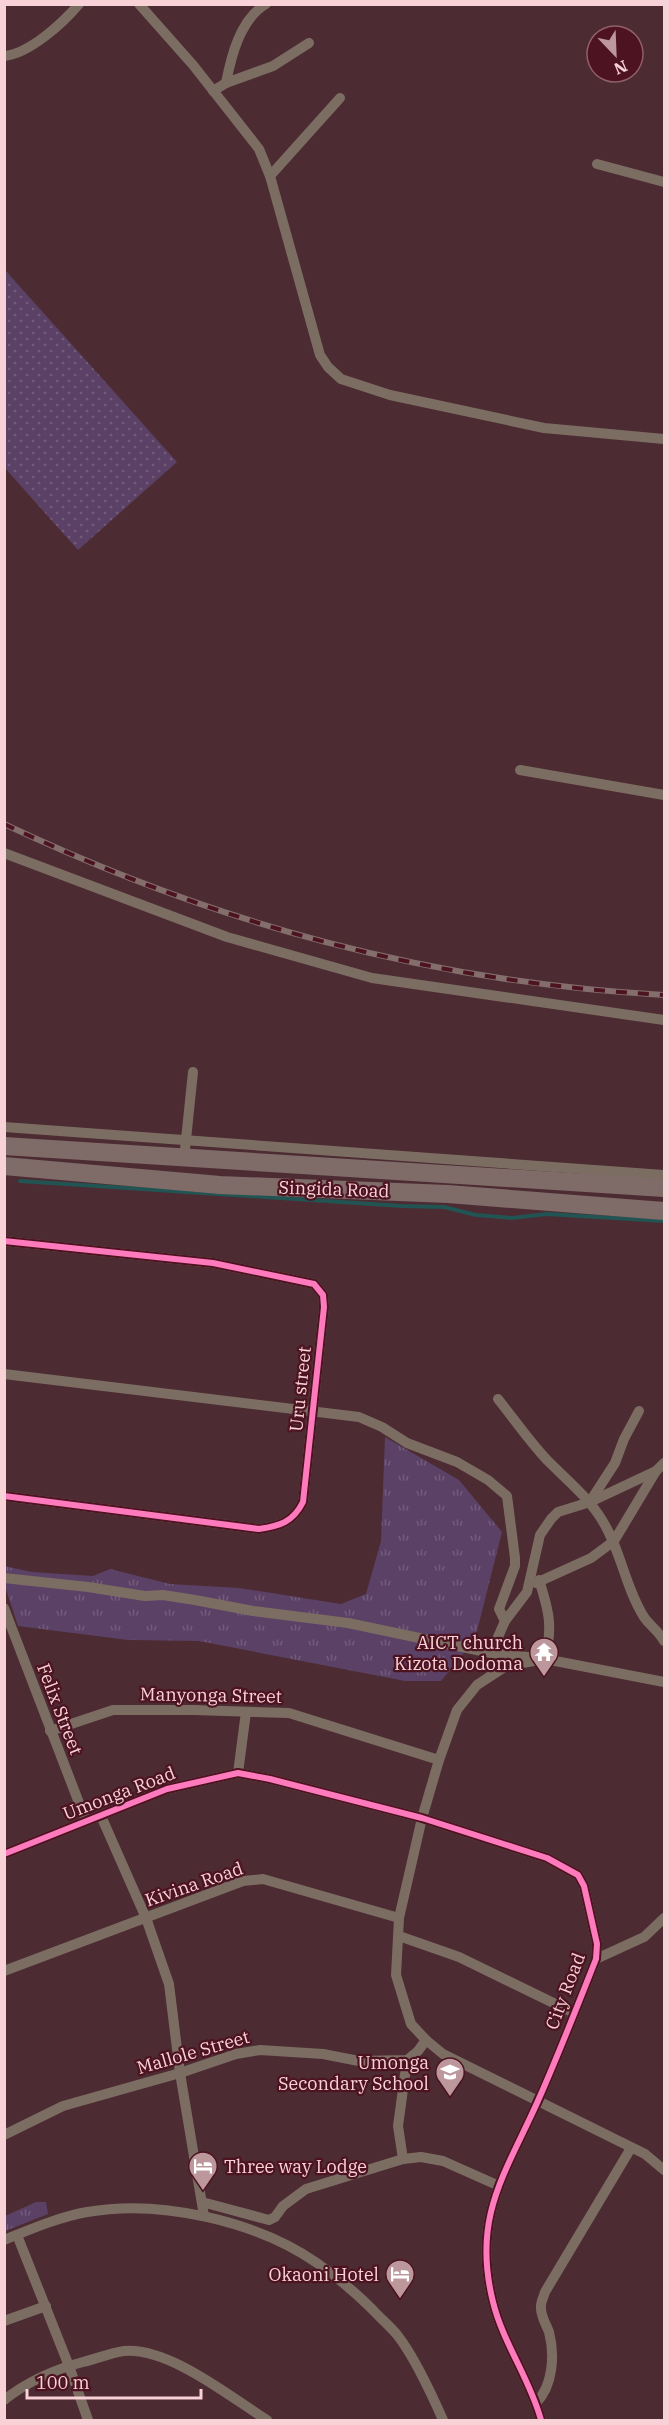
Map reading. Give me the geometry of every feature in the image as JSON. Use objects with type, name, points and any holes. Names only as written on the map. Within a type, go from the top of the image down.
[{"type":"highway","name":"Singida Road","points":[[4,1146],[185,1150],[664,1188]]},
{"type":"highway","name":"Singida Road","points":[[4,1166],[220,1185],[448,1194],[664,1211]]},
{"type":"street","points":[[4,56],[13,56],[30,48],[79,4]]},
{"type":"street","points":[[139,4],[259,149],[270,176],[320,355],[328,367],[341,379],[390,395],[544,428],[664,439]]},
{"type":"street","points":[[226,83],[230,60],[248,20],[266,4]]},
{"type":"street","points":[[213,91],[226,83],[273,66],[309,43]]},
{"type":"street","points":[[270,176],[340,98]]},
{"type":"street","points":[[597,164],[664,182]]},
{"type":"street","points":[[520,770],[664,795]]},
{"type":"street","points":[[4,853],[227,937],[372,978],[664,1020]]},
{"type":"street","points":[[185,1150],[193,1072]]},
{"type":"street","points":[[4,1127],[185,1150],[664,1175]]},
{"type":"street","name":"Uru street","points":[[4,1241],[213,1263],[314,1284],[323,1295],[324,1307],[303,1502],[293,1517],[280,1526],[259,1529],[4,1497]]},
{"type":"street","points":[[4,1374],[359,1417],[382,1427],[407,1443],[457,1462],[488,1480],[507,1496],[515,1566],[499,1609],[505,1621]]},
{"type":"street","points":[[498,1399],[545,1458],[590,1502],[614,1541],[626,1578],[645,1619],[658,1630],[664,1641]]},
{"type":"street","points":[[590,1502],[615,1463],[624,1439],[639,1411]]},
{"type":"street","points":[[527,1592],[540,1535],[558,1512],[590,1502],[660,1467]]},
{"type":"street","points":[[491,1653],[505,1621],[527,1592],[540,1580],[591,1558],[614,1541],[660,1467]]},
{"type":"street","points":[[4,1578],[145,1596],[163,1595],[253,1611],[314,1617],[491,1653],[545,1659],[664,1682]]},
{"type":"street","points":[[540,1580],[550,1616],[550,1639],[545,1659]]},
{"type":"street","name":"Felix Street","points":[[4,1608],[86,1821]]},
{"type":"street","points":[[545,1659],[506,1666],[477,1685],[457,1710],[422,1818],[399,1918],[396,1975],[411,2024],[443,2054],[645,2154],[664,2170]]},
{"type":"street","name":"Manyonga Street","points":[[50,1731],[113,1710],[289,1713],[439,1760]]},
{"type":"street","points":[[238,1773],[246,1712]]},
{"type":"street","name":"Umonga Road","points":[[4,1854],[167,1788],[238,1773],[422,1818]]},
{"type":"street","points":[[101,1816],[146,1918],[169,1983],[180,2073],[204,2216]]},
{"type":"street","name":"City Road","points":[[422,1818],[548,1858],[578,1875],[584,1886],[597,1944],[596,1959],[537,2102],[497,2186],[488,2218],[485,2255],[489,2283],[500,2323],[536,2403],[541,2421]]},
{"type":"street","name":"Kivina Road","points":[[4,1971],[243,1881],[263,1879],[399,1918]]},
{"type":"street","points":[[596,1959],[644,1937],[664,1918]]},
{"type":"street","points":[[399,1936],[459,1958],[574,2013]]},
{"type":"street","points":[[403,2159],[398,2126],[407,2060],[426,2040]]},
{"type":"street","name":"Mallole Street","points":[[4,2135],[63,2106],[260,2050],[322,2054],[359,2061],[407,2060]]},
{"type":"street","points":[[536,2403],[544,2395],[549,2382],[552,2358],[548,2330],[541,2306],[545,2292],[631,2148]]},
{"type":"street","points":[[202,2202],[269,2220],[306,2189],[403,2159],[421,2157],[443,2161],[497,2186]]},
{"type":"street","points":[[4,2240],[87,2212],[139,2209],[204,2216],[280,2243],[316,2262],[355,2292],[398,2336],[436,2403],[443,2421]]},
{"type":"street","points":[[17,2235],[69,2366],[88,2421]]},
{"type":"street","points":[[4,2321],[46,2306]]},
{"type":"street","points":[[4,2400],[19,2389],[69,2366],[124,2351],[153,2353],[180,2365],[267,2421]]},
{"type":"green space","points":[[5,270],[177,462],[78,550],[5,468]]},
{"type":"green space","points":[[385,1437],[459,1480],[502,1532],[475,1639],[441,1681],[405,1681],[199,1641],[128,1640],[18,1626],[5,1586],[4,1566],[32,1572],[93,1576],[110,1569],[170,1584],[239,1588],[341,1604],[366,1594],[381,1541]]},
{"type":"green space","points":[[36,2202],[46,2202],[48,2214],[5,2231],[5,2216]]},
{"type":"waterway","points":[[20,1181],[444,1207],[476,1215],[512,1218],[547,1214],[664,1221]]},
{"type":"railway","points":[[4,824],[84,860],[164,891],[244,919],[326,942],[408,962],[492,977],[577,988],[664,995]]},
{"type":"cycle path","points":[[4,1241],[213,1263],[314,1284],[323,1295],[324,1307],[303,1502],[295,1514],[285,1522],[259,1529],[4,1496]]},
{"type":"cycle path","points":[[4,1854],[167,1789],[238,1773],[422,1818],[547,1858],[578,1875],[584,1886],[597,1944],[596,1959],[545,2085],[503,2176],[489,2221],[486,2246],[488,2272],[497,2317],[541,2420]]},
{"type":"place","name":"AICT church Kizota Dodoma","points":[[544,1678]]},
{"type":"place","name":"Umonga Secondary School","points":[[450,2098]]},
{"type":"place","name":"Three way Lodge","points":[[203,2192]]},
{"type":"place","name":"Okaoni Hotel","points":[[400,2300]]}]
